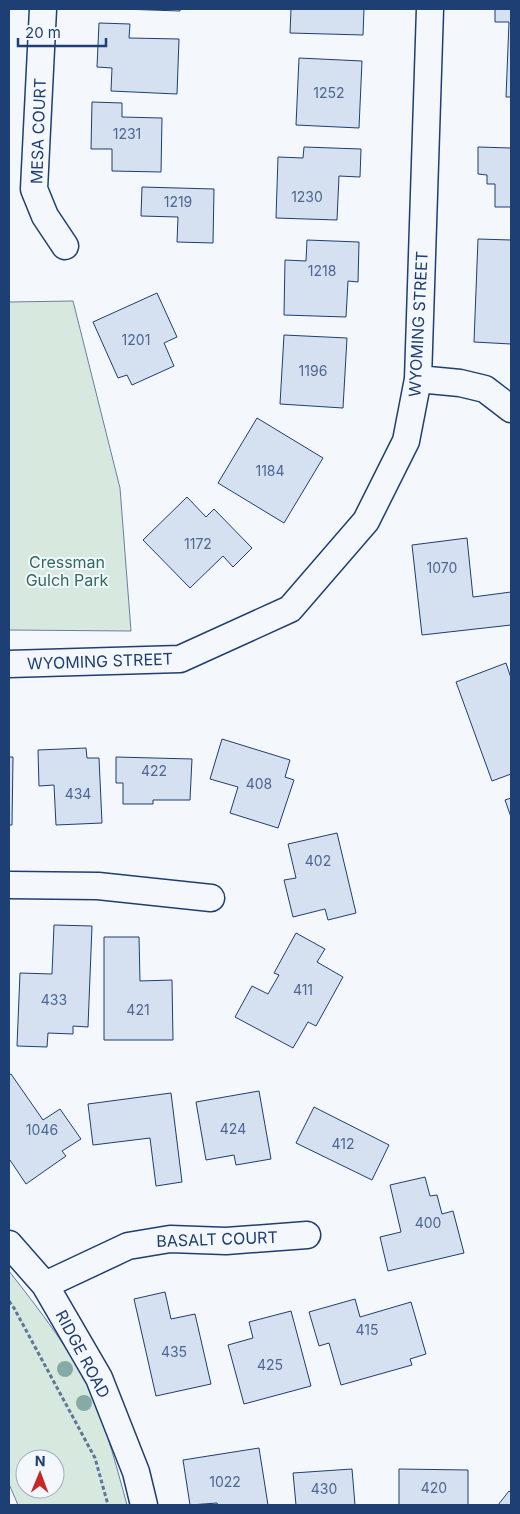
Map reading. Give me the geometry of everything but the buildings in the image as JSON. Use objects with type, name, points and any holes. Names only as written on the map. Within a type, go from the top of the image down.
[{"type":"street","name":"MESA COURT","points":[[43,9],[34,189],[45,216],[65,246]]},
{"type":"street","name":"WYOMING STREET","points":[[9,664],[180,659],[290,609],[366,520],[406,441],[418,379],[430,9]]},
{"type":"street","points":[[418,379],[460,383],[485,389],[511,409]]},
{"type":"street","points":[[9,885],[98,886],[211,898]]},
{"type":"street","name":"BASALT COURT","points":[[45,1285],[128,1246],[170,1239],[226,1241],[307,1235]]},
{"type":"street","name":"RIDGE ROAD","points":[[9,1244],[45,1285],[99,1378],[136,1472],[144,1505]]},
{"type":"path","points":[[9,1301],[96,1458],[108,1505]]},
{"type":"green space","name":"Cressman Gulch Park","points":[[73,301],[120,488],[131,631],[9,630],[9,302]]},
{"type":"green space","points":[[9,1271],[55,1332],[86,1382],[112,1451],[127,1505],[18,1505],[15,1499],[65,1499],[65,1449],[15,1449],[15,1498],[9,1484]]}]
